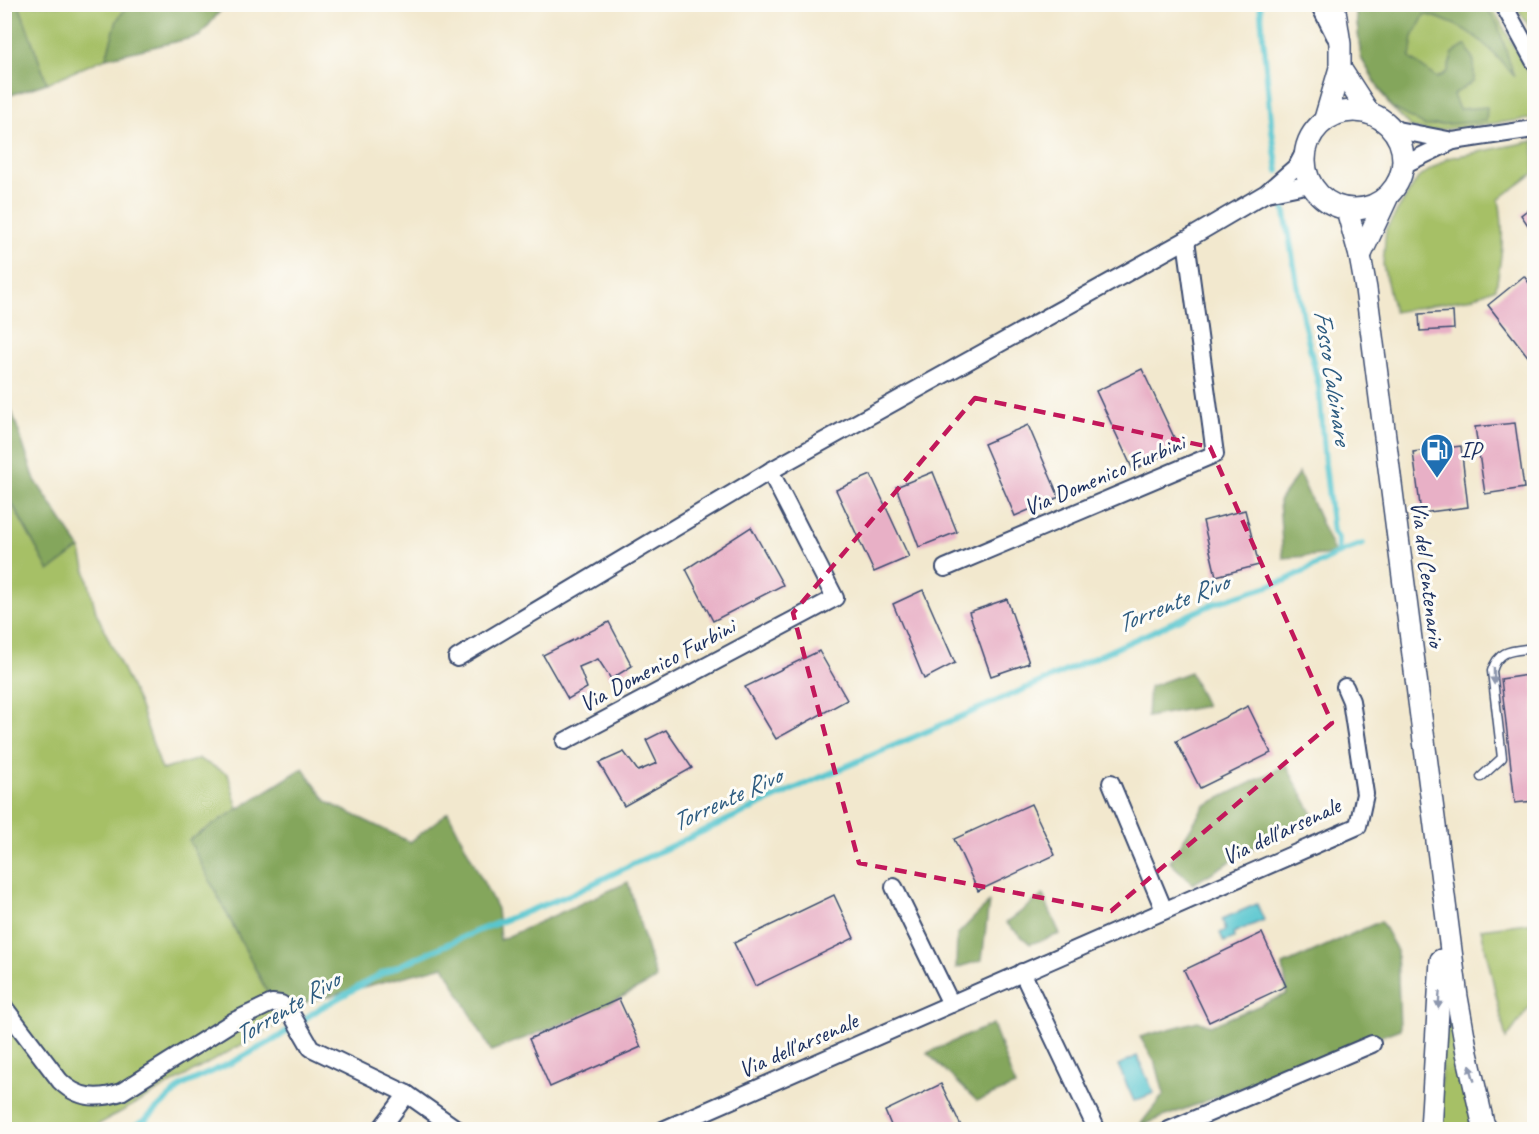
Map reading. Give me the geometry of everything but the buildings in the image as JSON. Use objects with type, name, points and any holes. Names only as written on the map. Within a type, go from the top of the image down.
[{"type":"street","points":[[1319,4],[1340,44]]},
{"type":"street","points":[[1325,119],[1340,68],[1340,44],[1335,4]]},
{"type":"street","points":[[1503,4],[1534,62]]},
{"type":"street","points":[[1340,68],[1368,113]]},
{"type":"street","points":[[458,658],[770,471],[1266,194],[1297,166],[1316,128],[1325,119],[1346,111],[1368,113],[1381,119],[1392,129],[1403,152],[1401,177],[1387,198],[1360,256]]},
{"type":"street","points":[[1392,129],[1454,141]]},
{"type":"street","points":[[1403,165],[1454,141],[1534,129]]},
{"type":"street","points":[[1305,151],[1304,162],[1310,184],[1325,201],[1347,210],[1375,205],[1387,198]]},
{"type":"street","points":[[1266,194],[1310,184]]},
{"type":"street","name":"Via del Centenario","points":[[1347,210],[1360,256],[1366,289],[1444,899]]},
{"type":"street","name":"Via Domenico Furbini","points":[[945,568],[1215,454],[1186,240]]},
{"type":"street","name":"Via Domenico Furbini","points":[[565,741],[835,598],[770,471]]},
{"type":"street","name":"Via dell'arsenale","points":[[663,1130],[1358,826],[1365,794],[1351,702],[1345,687]]},
{"type":"street","points":[[1112,783],[1164,910]]},
{"type":"street","points":[[894,887],[951,1004]]},
{"type":"street","points":[[1431,1130],[1444,899]]},
{"type":"street","points":[[1444,899],[1456,997],[1467,1053],[1487,1130]]},
{"type":"street","points":[[1022,972],[1097,1130]]},
{"type":"street","points":[[4,1007],[70,1091],[82,1095],[104,1097],[121,1092],[234,1021],[272,1003],[281,1004],[290,1011],[308,1042],[407,1094],[458,1130]]},
{"type":"street","points":[[1168,1130],[1372,1044]]},
{"type":"street","points":[[380,1130],[407,1094]]},
{"type":"lane","points":[[1481,777],[1502,758],[1492,670],[1495,660],[1503,653],[1534,648]]},
{"type":"highlighted area","points":[[975,398],[1210,447],[1332,723],[1111,911],[859,863],[793,613]]},
{"type":"green space","points":[[4,5],[19,5],[47,83],[5,97]]},
{"type":"green space","points":[[19,5],[128,5],[117,21],[106,58],[47,83]]},
{"type":"green space","points":[[128,5],[225,5],[200,36],[106,58],[117,20]]},
{"type":"green space","points":[[1355,5],[1491,5],[1534,83],[1534,115],[1530,119],[1430,131],[1412,128],[1389,105],[1361,58]]},
{"type":"green space","points":[[1355,5],[1485,5],[1498,25],[1514,76],[1485,45],[1465,30],[1425,14],[1413,37],[1410,58],[1437,78],[1447,72],[1453,53],[1466,45],[1474,61],[1474,81],[1453,95],[1459,109],[1487,107],[1486,121],[1425,126],[1391,107],[1361,58]]},
{"type":"green space","points":[[1515,5],[1534,5],[1534,34]]},
{"type":"green space","points":[[1534,141],[1534,173],[1499,199],[1502,244],[1496,288],[1472,298],[1394,312],[1383,265],[1386,229],[1418,178],[1448,158]]},
{"type":"green space","points":[[4,388],[35,480],[80,548],[49,571],[5,490]]},
{"type":"green space","points":[[1299,473],[1335,554],[1283,558],[1279,501]]},
{"type":"green space","points":[[4,490],[49,571],[80,548],[96,612],[139,704],[162,770],[199,759],[228,774],[238,809],[189,840],[271,1000],[306,1002],[284,1021],[92,1128],[5,1129]]},
{"type":"green space","points":[[1190,672],[1206,706],[1147,717],[1149,687]]},
{"type":"green space","points":[[1286,765],[1315,818],[1281,831],[1193,884],[1170,862],[1204,806]]},
{"type":"green space","points":[[303,768],[327,802],[410,842],[448,812],[497,909],[500,940],[628,882],[656,979],[593,1012],[491,1051],[444,966],[306,1002],[272,1001],[189,840]]},
{"type":"green space","points":[[1043,895],[1060,934],[1030,944],[1006,923]]},
{"type":"green space","points":[[989,902],[982,960],[956,968],[957,935]]},
{"type":"green space","points":[[1381,921],[1397,951],[1400,1029],[1139,1126],[1164,1094],[1156,1064],[1140,1037],[1198,1021],[1210,1026],[1287,994],[1283,965]]},
{"type":"green space","points":[[1534,922],[1534,1001],[1506,1039],[1481,929]]},
{"type":"green space","points":[[1451,1008],[1477,1129],[1437,1130],[1445,1016]]},
{"type":"green space","points":[[993,1024],[1015,1086],[977,1101],[927,1053]]},
{"type":"water","points":[[1257,904],[1264,920],[1233,933],[1234,938],[1224,942],[1220,933],[1226,930],[1222,919]]},
{"type":"water","points":[[1137,1056],[1154,1093],[1134,1101],[1118,1065]]},
{"type":"waterway","name":"Fosso Calcinare","points":[[1260,4],[1278,171]]},
{"type":"waterway","name":"Fosso Calcinare","points":[[1284,207],[1303,318],[1319,387],[1333,532],[1338,538],[1338,550],[1341,552]]},
{"type":"waterway","name":"Torrente Rivo","points":[[128,1130],[145,1120],[183,1085],[277,1038],[319,1009],[381,974],[477,931],[572,894],[794,789],[1057,675],[1215,603],[1287,580],[1341,552],[1363,544]]},
{"type":"place","name":"IP","points":[[1437,479]]}]
